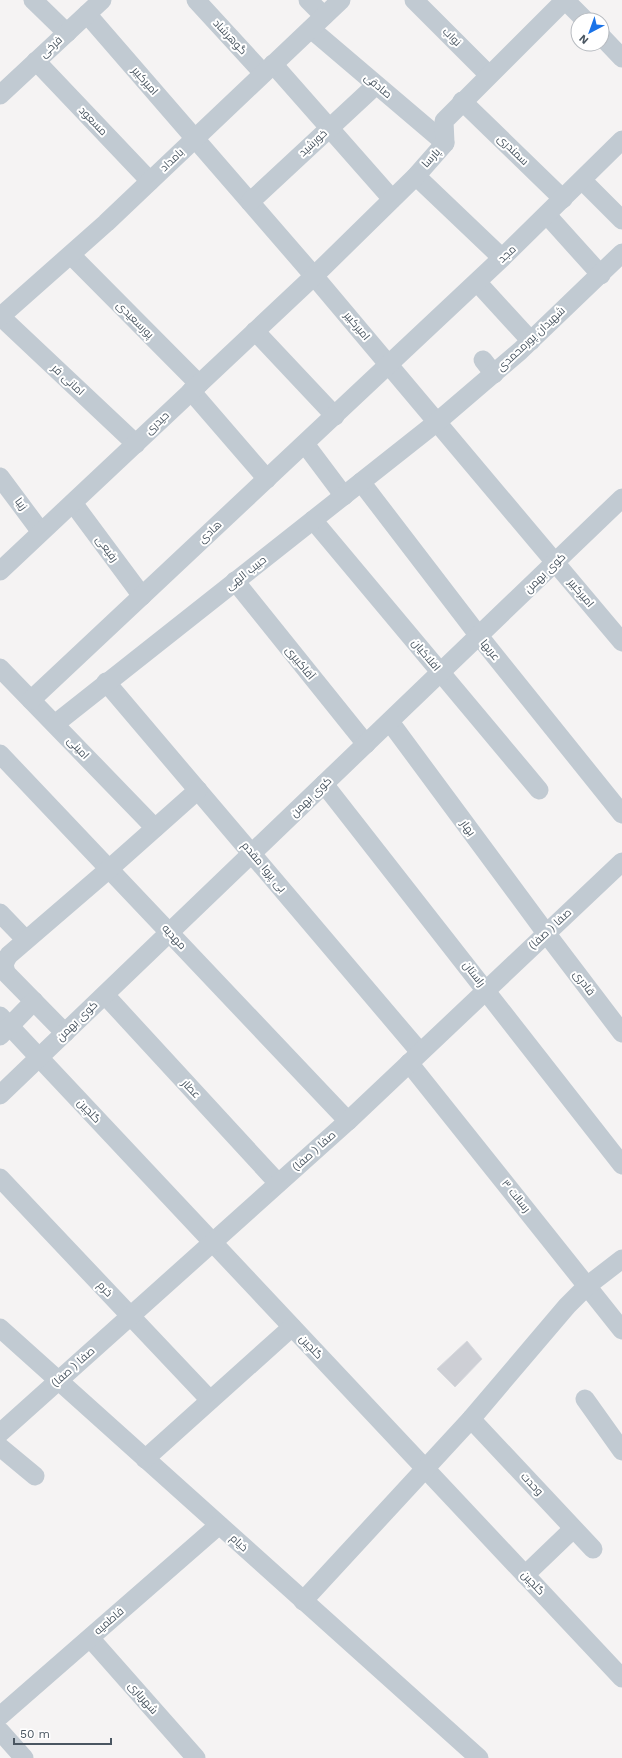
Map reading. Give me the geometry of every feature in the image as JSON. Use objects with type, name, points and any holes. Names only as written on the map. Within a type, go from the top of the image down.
[{"type":"street","points":[[33,0],[67,33]]},
{"type":"street","name":"فرخی","points":[[0,95],[102,0]]},
{"type":"street","name":"گوهرشاد","points":[[196,0],[329,128],[392,200]]},
{"type":"street","name":"صادقی","points":[[308,0],[317,23],[376,85],[445,143]]},
{"type":"street","name":"بامداد","points":[[0,316],[71,255],[341,0]]},
{"type":"street","name":"نواب","points":[[414,0],[489,75]]},
{"type":"street","points":[[565,0],[577,12]]},
{"type":"street","name":"پارسا","points":[[314,276],[416,176],[445,143],[444,121],[462,101],[565,0]]},
{"type":"street","name":"امیرکبیر","points":[[87,14],[314,276],[622,642]]},
{"type":"street","points":[[610,45],[622,58]]},
{"type":"street","name":"مسعود","points":[[36,61],[150,181]]},
{"type":"street","name":"خورشید","points":[[250,202],[376,85]]},
{"type":"street","name":"سمندری","points":[[462,101],[564,199]]},
{"type":"street","name":"مجد","points":[[389,365],[564,199],[622,140]]},
{"type":"street","points":[[416,176],[502,258]]},
{"type":"street","points":[[582,180],[622,220]]},
{"type":"street","points":[[547,215],[601,274]]},
{"type":"street","name":"شهیدان پورمحمدی","points":[[437,422],[488,367],[531,341],[622,253]]},
{"type":"street","name":"پورسعیدی","points":[[71,255],[195,388],[267,480]]},
{"type":"street","name":"حیدری","points":[[0,571],[314,276]]},
{"type":"street","points":[[477,282],[531,341]]},
{"type":"street","name":"امانی فر","points":[[0,316],[136,444]]},
{"type":"street","points":[[256,331],[335,416]]},
{"type":"street","name":"هادی","points":[[31,700],[389,365]]},
{"type":"street","name":"حبیب الهی","points":[[55,724],[106,682],[437,422]]},
{"type":"street","points":[[305,444],[344,496]]},
{"type":"street","name":"زیبا","points":[[0,477],[41,532]]},
{"type":"street","name":"عربها","points":[[361,482],[479,636],[622,814]]},
{"type":"street","name":"کوی بهمن","points":[[0,1095],[622,498]]},
{"type":"street","name":"رفیعی","points":[[73,503],[142,596]]},
{"type":"street","name":"افلاکیان","points":[[313,520],[538,790]]},
{"type":"street","name":"آقاکبیری","points":[[235,581],[366,744]]},
{"type":"street","name":"امینی","points":[[0,668],[155,828]]},
{"type":"street","name":"بی پروا مقدم","points":[[106,682],[252,853],[414,1058]]},
{"type":"street","name":"بهار","points":[[390,722],[546,933]]},
{"type":"street","name":"مهدیه","points":[[0,754],[348,1120]]},
{"type":"street","name":"راستان","points":[[324,784],[622,1165]]},
{"type":"street","points":[[65,1033],[7,974],[4,968],[4,961],[8,955],[109,869],[198,790]]},
{"type":"street","name":"صفا ( صفا)","points":[[0,1433],[348,1120],[622,862]]},
{"type":"street","points":[[0,913],[26,940]]},
{"type":"street","name":"قادری","points":[[546,933],[622,1033]]},
{"type":"street","name":"عطار","points":[[104,995],[278,1183]]},
{"type":"street","points":[[3,1026],[34,1001]]},
{"type":"street","name":"گلچین","points":[[3,1026],[39,1058],[622,1678]]},
{"type":"street","name":"رسالت ۳","points":[[414,1058],[622,1330]]},
{"type":"street","name":"خرم","points":[[0,1178],[210,1400]]},
{"type":"street","points":[[303,1601],[471,1419],[567,1306],[587,1286],[622,1259]]},
{"type":"street","points":[[145,1459],[292,1327]]},
{"type":"street","name":"خیام","points":[[0,1328],[479,1758]]},
{"type":"street","points":[[585,1398],[620,1444]]},
{"type":"street","name":"وحدت","points":[[471,1419],[593,1549]]},
{"type":"street","points":[[0,1447],[35,1476]]},
{"type":"street","name":"فاطمیه","points":[[0,1716],[219,1525]]},
{"type":"street","points":[[525,1575],[573,1528]]},
{"type":"street","name":"شهریاری","points":[[90,1638],[196,1758]]},
{"type":"street","points":[[0,1731],[24,1758]]},
{"type":"building","points":[[467,1341],[482,1359],[455,1387],[437,1369]]}]
